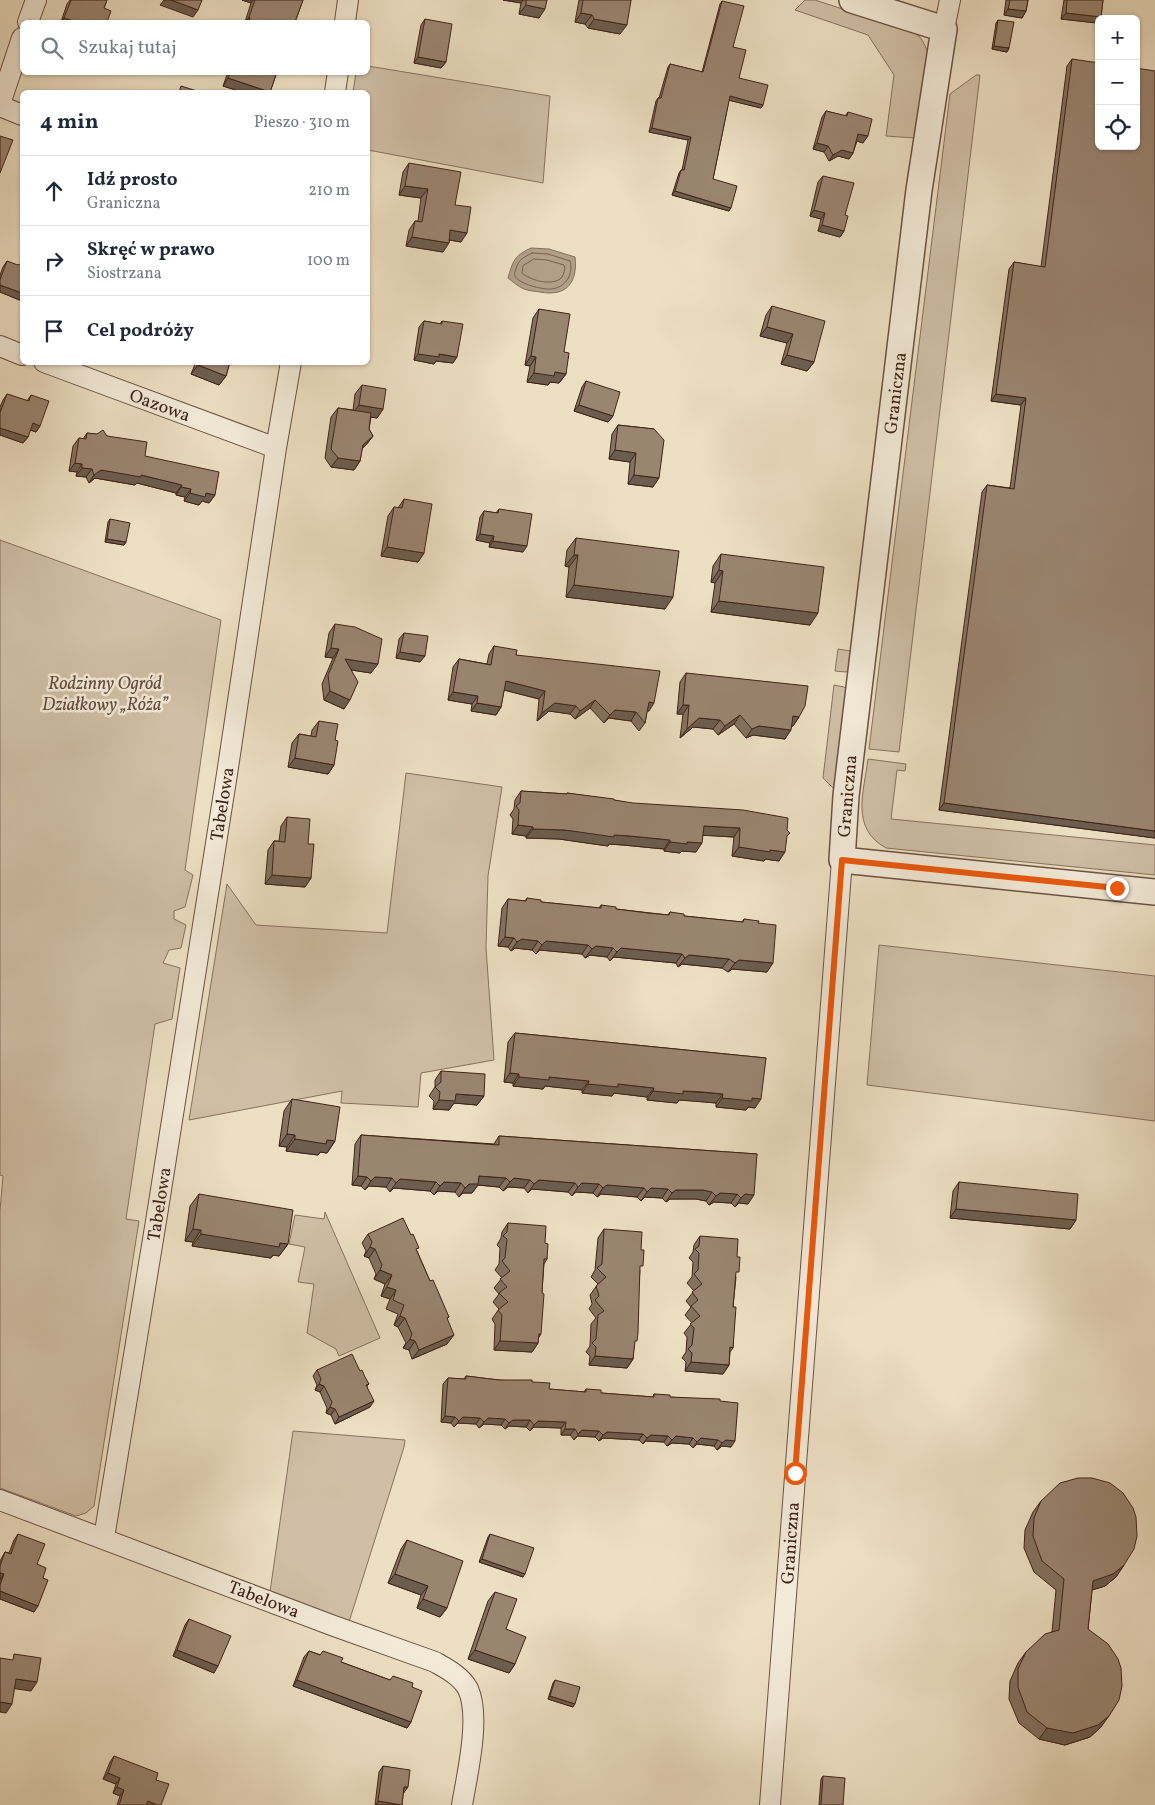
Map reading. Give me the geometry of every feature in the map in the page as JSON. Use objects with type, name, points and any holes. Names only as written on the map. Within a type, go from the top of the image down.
[{"type":"street","points":[[29,20],[36,0]]},
{"type":"street","points":[[345,20],[348,0]]},
{"type":"street","points":[[852,0],[944,29]]},
{"type":"street","name":"Graniczna","points":[[770,1805],[846,796],[920,190],[950,0]]},
{"type":"street","points":[[20,44],[0,105],[20,114]]},
{"type":"street","points":[[335,90],[338,75]]},
{"type":"street","points":[[0,346],[20,353]]},
{"type":"street","name":"Oazowa","points":[[52,365],[276,448]]},
{"type":"street","name":"Tabelowa","points":[[290,365],[224,793],[104,1538],[334,1626],[436,1662],[456,1676],[468,1689],[474,1715],[462,1805]]},
{"type":"street","points":[[842,860],[1155,892]]},
{"type":"street","points":[[0,1500],[104,1538]]},
{"type":"green space","points":[[805,0],[815,0],[913,32],[921,38],[928,53],[915,138],[886,136],[894,75],[868,35],[795,10]]},
{"type":"green space","points":[[370,66],[550,96],[543,183],[370,150],[370,90],[353,90],[356,75],[370,75]]},
{"type":"green space","points":[[976,75],[980,75],[899,752],[869,749],[950,94]]},
{"type":"green space","name":"Rodzinny Ogród Działkowy „Róża”","points":[[0,540],[221,620],[185,870],[193,875],[185,907],[174,911],[174,919],[186,925],[181,948],[169,950],[163,963],[180,968],[172,1019],[155,1024],[126,1219],[139,1221],[94,1506],[86,1513],[76,1516],[0,1488],[0,1211],[3,1176],[0,1175]]},
{"type":"green space","points":[[838,649],[851,651],[852,668],[846,672],[835,671]]},
{"type":"green space","points":[[834,685],[844,687],[848,691],[836,788],[833,788],[823,778]]},
{"type":"green space","points":[[868,759],[906,764],[905,771],[897,770],[891,819],[1155,845],[1155,875],[886,848],[875,840],[867,830],[863,820],[862,796]]},
{"type":"green space","points":[[406,773],[502,787],[488,876],[486,948],[494,1060],[421,1073],[418,1107],[341,1103],[342,1091],[189,1120],[227,884],[256,925],[387,933]]},
{"type":"green space","points":[[879,945],[1155,976],[1155,1121],[867,1085]]},
{"type":"green space","points":[[325,1212],[380,1338],[339,1356],[336,1349],[307,1333],[314,1284],[298,1282],[305,1247],[289,1244],[295,1215],[324,1219]]},
{"type":"green space","points":[[293,1431],[405,1440],[349,1622],[270,1592]]},
{"type":"water","points":[[531,248],[549,249],[575,257],[574,274],[568,286],[557,292],[530,291],[518,286],[508,278],[515,260]]},
{"type":"building","points":[[71,0],[107,0],[104,8],[111,11],[108,20],[70,20],[64,18]]},
{"type":"building","points":[[171,0],[202,0],[198,10]]},
{"type":"building","points":[[255,0],[303,0],[296,20],[250,20]]},
{"type":"building","points":[[526,0],[547,0],[545,9],[526,5]]},
{"type":"building","points":[[583,0],[631,0],[627,25],[594,19],[592,15],[581,13]]},
{"type":"building","points":[[1010,0],[1028,0],[1026,11],[1008,9]]},
{"type":"building","points":[[1067,0],[1103,0],[1101,15],[1095,16],[1066,13]]},
{"type":"building","points":[[722,1],[744,6],[733,47],[746,50],[739,78],[768,85],[763,105],[730,96],[713,179],[737,186],[731,208],[675,191],[681,170],[684,170],[691,137],[652,128],[658,98],[661,98],[670,64],[703,72]]},
{"type":"building","points":[[425,19],[452,24],[446,62],[418,57]]},
{"type":"building","points":[[998,20],[1014,22],[1009,48],[994,46]]},
{"type":"building","points":[[1072,59],[1095,62],[1095,150],[1140,150],[1140,69],[1155,71],[1155,831],[944,803],[987,485],[1014,489],[1026,398],[996,394],[1014,262],[1045,267]]},
{"type":"building","points":[[230,75],[276,75],[271,90],[264,90],[228,78]]},
{"type":"building","points":[[181,86],[194,90],[180,90]]},
{"type":"building","points":[[826,111],[847,116],[848,112],[872,119],[868,136],[858,134],[853,153],[842,150],[833,155],[828,146],[817,143]]},
{"type":"building","points":[[0,136],[13,140],[0,173]]},
{"type":"building","points":[[409,163],[461,172],[455,205],[471,207],[467,233],[450,230],[449,243],[412,237],[415,221],[422,222],[428,189],[405,186]]},
{"type":"building","points":[[823,176],[854,183],[845,215],[848,216],[844,231],[822,225],[825,213],[814,210]]},
{"type":"building","points":[[7,261],[20,264],[20,292],[0,285]]},
{"type":"building","points":[[772,306],[825,321],[814,362],[787,355],[793,334],[767,327]]},
{"type":"building","points":[[539,309],[570,314],[564,352],[569,353],[566,374],[555,372],[554,376],[534,373],[536,357],[531,356]]},
{"type":"building","points":[[424,321],[442,324],[442,321],[463,324],[457,357],[439,354],[439,357],[418,354]]},
{"type":"building","points":[[198,365],[229,365],[226,376]]},
{"type":"building","points":[[586,381],[620,392],[613,416],[579,405]]},
{"type":"building","points":[[362,385],[386,389],[383,409],[359,405]]},
{"type":"building","points":[[7,394],[29,401],[31,395],[49,401],[40,426],[33,423],[28,437],[0,428],[0,413]]},
{"type":"building","points":[[338,408],[371,413],[369,429],[373,436],[363,445],[360,461],[338,458],[331,449]]},
{"type":"building","points":[[618,425],[654,429],[664,440],[659,478],[634,475],[636,453],[615,450]]},
{"type":"building","points":[[103,430],[107,436],[147,442],[145,456],[219,472],[215,495],[206,493],[205,497],[190,493],[191,489],[181,487],[182,485],[141,475],[141,477],[101,470],[94,475],[92,469],[82,468],[82,464],[75,463],[79,438],[86,439],[87,433],[97,434]]},
{"type":"building","points":[[404,499],[432,504],[424,553],[387,547],[394,507],[402,508]]},
{"type":"building","points":[[499,509],[532,514],[527,546],[493,541],[494,536],[480,534],[484,511],[498,513]]},
{"type":"building","points":[[110,519],[130,523],[126,542],[107,539]]},
{"type":"building","points":[[576,538],[679,551],[673,597],[574,585],[578,555],[574,555]]},
{"type":"building","points":[[721,554],[824,567],[818,613],[719,601],[723,571],[719,570]]},
{"type":"building","points":[[335,624],[355,627],[382,639],[378,664],[345,659],[358,682],[350,700],[330,691],[328,675],[339,649],[331,648]]},
{"type":"building","points":[[404,633],[428,636],[425,656],[400,652]]},
{"type":"building","points":[[494,646],[517,650],[516,655],[660,671],[654,703],[649,702],[645,723],[636,712],[615,710],[610,715],[595,700],[580,711],[576,706],[555,703],[542,713],[545,691],[506,681],[501,707],[477,703],[478,696],[453,692],[459,659],[491,665]]},
{"type":"building","points":[[686,673],[808,686],[805,706],[799,717],[793,716],[791,730],[759,726],[752,729],[740,715],[725,726],[720,720],[699,718],[687,729],[689,705],[683,705]]},
{"type":"building","points":[[319,721],[338,724],[335,740],[338,741],[334,765],[295,758],[299,734],[316,737]]},
{"type":"building","points":[[521,791],[567,793],[633,803],[743,810],[788,818],[787,830],[790,833],[787,836],[785,852],[770,850],[770,852],[739,847],[740,828],[704,826],[702,843],[687,842],[687,844],[670,842],[670,840],[630,836],[614,835],[614,837],[565,830],[533,829],[533,827],[518,825],[519,810],[516,806],[520,803]]},
{"type":"building","points":[[287,817],[310,819],[308,844],[314,844],[311,878],[272,875],[274,841],[285,842]]},
{"type":"building","points":[[527,898],[541,900],[541,902],[601,908],[601,905],[648,913],[669,915],[670,912],[684,914],[684,916],[743,922],[744,919],[776,925],[773,963],[739,960],[735,963],[729,959],[689,955],[685,958],[682,954],[621,948],[617,952],[613,948],[596,946],[592,949],[588,945],[546,941],[542,945],[538,941],[522,939],[517,942],[514,938],[505,937],[508,899],[526,901]]},
{"type":"building","points":[[515,1033],[766,1058],[761,1099],[752,1098],[752,1101],[722,1098],[723,1094],[683,1091],[683,1094],[653,1091],[654,1088],[618,1084],[618,1087],[588,1084],[589,1081],[549,1077],[549,1080],[519,1077],[519,1074],[510,1073]]},
{"type":"building","points":[[441,1071],[485,1074],[484,1096],[456,1094],[455,1101],[439,1100],[440,1092],[435,1087],[441,1082]]},
{"type":"building","points":[[292,1099],[340,1107],[335,1141],[327,1140],[326,1144],[295,1139],[295,1135],[287,1134]]},
{"type":"building","points":[[361,1135],[499,1145],[499,1136],[757,1154],[754,1195],[745,1194],[741,1198],[737,1194],[720,1193],[716,1196],[712,1192],[703,1190],[676,1190],[672,1193],[668,1189],[651,1188],[647,1192],[644,1188],[607,1185],[603,1188],[599,1184],[582,1183],[578,1187],[575,1183],[539,1180],[534,1184],[530,1180],[514,1178],[510,1182],[506,1178],[479,1176],[478,1184],[469,1184],[465,1188],[461,1183],[444,1182],[440,1186],[436,1182],[400,1179],[396,1183],[392,1178],[375,1177],[371,1181],[367,1177],[358,1176]]},
{"type":"building","points":[[959,1182],[1078,1194],[1076,1220],[956,1209]]},
{"type":"building","points":[[199,1194],[293,1210],[288,1244],[280,1243],[279,1247],[201,1234],[201,1230],[193,1229]]},
{"type":"building","points":[[403,1218],[411,1235],[413,1234],[419,1248],[416,1249],[430,1281],[433,1280],[449,1317],[447,1318],[454,1335],[419,1350],[415,1341],[410,1339],[412,1334],[405,1318],[400,1316],[404,1305],[393,1300],[396,1290],[387,1287],[392,1275],[380,1270],[382,1265],[375,1249],[370,1247],[372,1242],[368,1234]]},
{"type":"building","points":[[508,1223],[546,1226],[545,1243],[548,1244],[547,1259],[544,1259],[542,1293],[544,1294],[541,1334],[539,1334],[538,1343],[500,1341],[502,1315],[498,1310],[508,1302],[499,1293],[507,1287],[500,1279],[510,1271],[502,1261],[505,1258],[507,1239],[503,1236],[507,1232]]},
{"type":"building","points":[[604,1229],[642,1232],[641,1250],[644,1250],[643,1266],[640,1266],[638,1333],[633,1359],[595,1356],[596,1347],[592,1343],[596,1339],[598,1315],[604,1311],[595,1300],[599,1296],[596,1286],[606,1277],[597,1268],[602,1264]]},
{"type":"building","points":[[700,1236],[738,1239],[737,1257],[740,1257],[739,1272],[736,1272],[733,1307],[736,1307],[733,1348],[730,1347],[729,1365],[691,1362],[692,1353],[688,1349],[692,1345],[694,1328],[690,1324],[700,1316],[691,1306],[698,1300],[692,1292],[702,1284],[694,1274],[698,1270],[699,1253],[695,1249],[699,1246]]},
{"type":"building","points":[[352,1354],[369,1384],[366,1385],[374,1401],[339,1417],[335,1409],[330,1407],[332,1402],[324,1386],[319,1384],[321,1379],[317,1370]]},
{"type":"building","points":[[466,1376],[499,1380],[532,1380],[532,1382],[550,1383],[549,1389],[586,1392],[586,1389],[601,1390],[601,1393],[654,1397],[654,1394],[670,1395],[670,1397],[720,1399],[720,1401],[738,1403],[735,1441],[726,1440],[722,1443],[718,1440],[701,1438],[697,1442],[693,1438],[676,1436],[672,1440],[668,1436],[651,1435],[647,1438],[643,1434],[607,1432],[603,1435],[599,1431],[582,1430],[578,1434],[575,1429],[565,1429],[566,1422],[538,1421],[534,1425],[530,1420],[513,1420],[509,1423],[505,1419],[488,1418],[484,1422],[480,1418],[463,1417],[459,1421],[455,1417],[445,1416],[448,1378],[466,1379]]},
{"type":"building","points":[[1078,1478],[1092,1478],[1110,1483],[1123,1493],[1133,1508],[1136,1517],[1137,1536],[1134,1549],[1124,1565],[1113,1574],[1093,1581],[1088,1629],[1108,1644],[1118,1659],[1121,1668],[1122,1686],[1119,1700],[1109,1716],[1098,1725],[1073,1733],[1047,1728],[1027,1712],[1018,1687],[1018,1669],[1026,1652],[1045,1634],[1059,1630],[1064,1579],[1042,1561],[1033,1536],[1034,1518],[1041,1501],[1060,1483]]},
{"type":"building","points":[[18,1534],[45,1544],[37,1564],[46,1568],[43,1578],[48,1580],[38,1606],[0,1591],[4,1574],[0,1573],[0,1566],[5,1552],[11,1554]]},
{"type":"building","points":[[490,1534],[534,1548],[525,1574],[482,1559]]},
{"type":"building","points":[[407,1540],[463,1561],[447,1608],[423,1599],[428,1586],[395,1574]]},
{"type":"building","points":[[495,1592],[517,1599],[506,1629],[526,1637],[515,1664],[475,1650]]},
{"type":"building","points":[[189,1619],[231,1636],[218,1666],[177,1650]]},
{"type":"building","points":[[309,1651],[320,1655],[323,1651],[343,1658],[341,1662],[390,1680],[393,1676],[413,1683],[412,1687],[422,1691],[411,1722],[297,1680]]},
{"type":"building","points":[[14,1654],[41,1658],[37,1682],[16,1679],[12,1704],[0,1702],[0,1658],[13,1660]]},
{"type":"building","points":[[555,1680],[580,1687],[575,1704],[550,1696]]},
{"type":"building","points":[[114,1756],[158,1773],[156,1780],[169,1784],[161,1805],[148,1801],[146,1805],[119,1805],[124,1790],[117,1787],[120,1778],[108,1773]]},
{"type":"building","points":[[383,1766],[410,1770],[408,1787],[404,1787],[402,1805],[378,1801]]},
{"type":"building","points":[[823,1776],[845,1778],[843,1805],[821,1805]]},
{"type":"route","points":[[795,1473],[842,860],[1117,888]]}]
